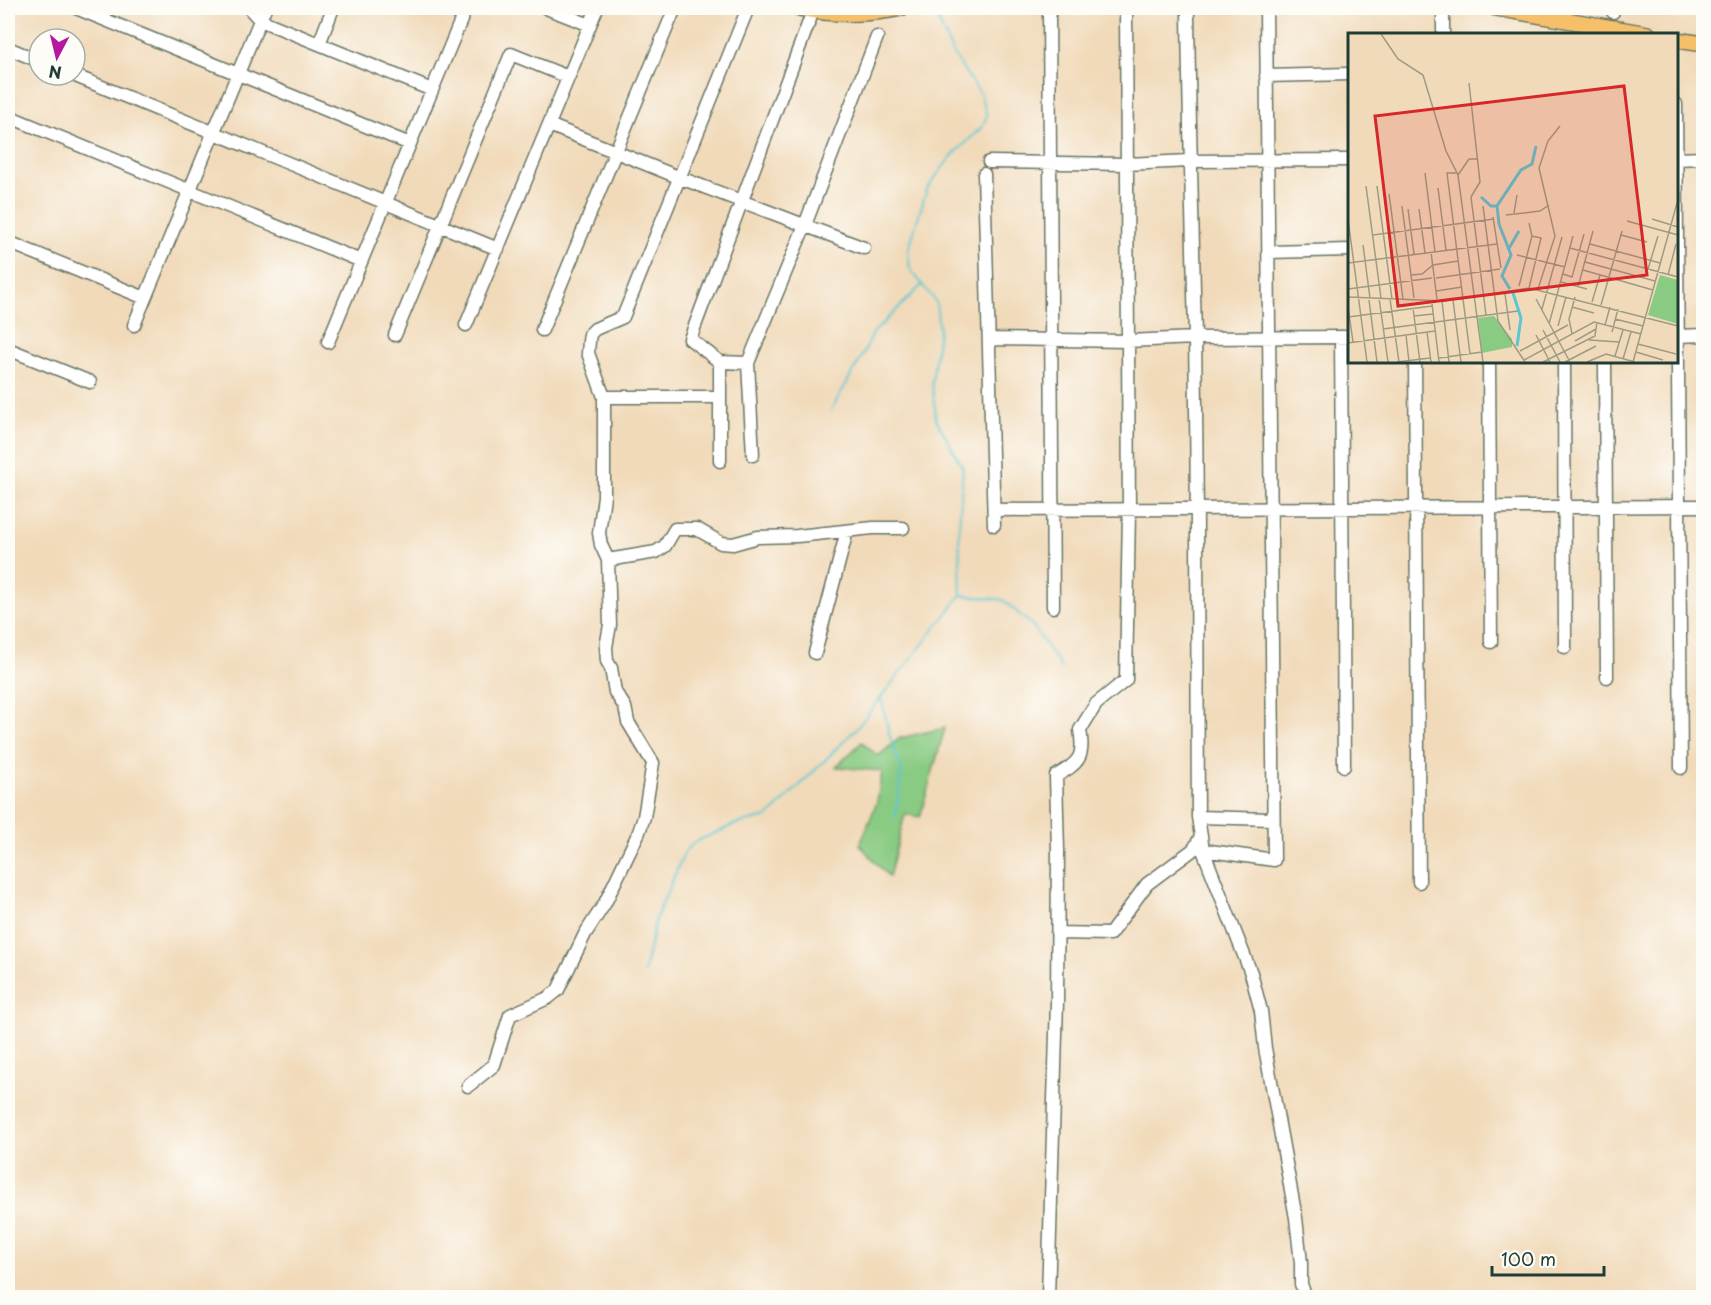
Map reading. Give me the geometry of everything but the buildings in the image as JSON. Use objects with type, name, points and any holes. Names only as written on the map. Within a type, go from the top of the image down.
[{"type":"main road","points":[[806,9],[855,15],[903,8]]},
{"type":"main road","points":[[1496,8],[1642,33]]},
{"type":"main road","points":[[1678,40],[1704,44]]},
{"type":"street","points":[[76,8],[410,144]]},
{"type":"street","points":[[249,8],[260,20],[432,90]]},
{"type":"street","points":[[134,325],[265,8]]},
{"type":"street","points":[[319,44],[333,8]]},
{"type":"street","points":[[328,342],[466,8]]},
{"type":"street","points":[[546,8],[590,26]]},
{"type":"street","points":[[466,325],[597,8]]},
{"type":"street","points":[[542,330],[675,8]]},
{"type":"street","points":[[468,1086],[494,1065],[510,1015],[548,998],[558,990],[585,934],[605,903],[619,875],[644,817],[653,763],[628,722],[625,707],[615,692],[611,668],[607,661],[606,647],[610,625],[608,560],[601,545],[599,533],[604,496],[604,398],[588,353],[590,334],[595,329],[623,317],[748,8]]},
{"type":"street","points":[[1049,8],[1053,607]]},
{"type":"street","points":[[1048,1298],[1057,1001],[1056,776],[1076,765],[1083,747],[1080,730],[1096,704],[1126,680],[1129,511],[1125,8]]},
{"type":"street","points":[[1188,8],[1189,161],[1195,338],[1198,817],[1203,850],[1251,973],[1261,1011],[1267,1059],[1296,1218],[1301,1284],[1306,1298]]},
{"type":"street","points":[[1203,850],[1274,860],[1266,8]]},
{"type":"street","points":[[748,363],[720,362],[690,339],[742,202],[806,9]]},
{"type":"street","points":[[1443,16],[1443,33]]},
{"type":"street","points":[[753,455],[748,363],[805,225],[877,37]]},
{"type":"street","points":[[8,48],[27,56]]},
{"type":"street","points":[[395,335],[511,54],[568,78]]},
{"type":"street","points":[[1266,76],[1348,74]]},
{"type":"street","points":[[87,81],[498,249]]},
{"type":"street","points":[[8,116],[361,261]]},
{"type":"street","points":[[549,124],[678,177],[864,248]]},
{"type":"street","points":[[1678,159],[1704,158]]},
{"type":"street","points":[[994,525],[986,168],[1050,162],[1126,164],[1189,161],[1348,160]]},
{"type":"street","points":[[8,242],[145,298]]},
{"type":"street","points":[[1268,252],[1348,250]]},
{"type":"street","points":[[1678,336],[1704,335]]},
{"type":"street","points":[[989,339],[1128,341],[1345,337],[1344,766]]},
{"type":"street","points":[[8,349],[90,382]]},
{"type":"street","points":[[720,362],[720,461]]},
{"type":"street","points":[[1415,363],[1419,882]]},
{"type":"street","points":[[1489,363],[1491,642]]},
{"type":"street","points":[[1564,363],[1566,647]]},
{"type":"street","points":[[1605,363],[1607,677]]},
{"type":"street","points":[[1677,363],[1681,768]]},
{"type":"street","points":[[604,398],[719,397]]},
{"type":"street","points":[[994,510],[1704,506]]},
{"type":"street","points":[[608,560],[656,552],[665,546],[675,529],[698,529],[721,543],[733,544],[758,537],[797,536],[873,528],[903,528]]},
{"type":"street","points":[[815,653],[847,531]]},
{"type":"street","points":[[1198,817],[1272,819]]},
{"type":"street","points":[[1057,933],[1110,934],[1147,884],[1194,849],[1200,836]]},
{"type":"green space","points":[[945,728],[920,817],[905,814],[889,877],[860,845],[877,802],[882,771],[836,767],[862,742],[878,756],[900,738]]},
{"type":"waterway","points":[[644,973],[656,918],[685,851],[695,842],[736,824],[768,817],[857,728],[961,595],[959,528],[963,468],[936,419],[932,383],[939,330],[936,302],[910,269],[908,251],[927,189],[949,159],[983,126],[987,115],[980,93],[954,56],[933,8]]},
{"type":"waterway","points":[[831,410],[873,333],[922,285]]},
{"type":"waterway","points":[[961,595],[1003,600],[1033,626],[1061,668]]},
{"type":"waterway","points":[[881,697],[890,737],[902,770],[895,817]]}]
